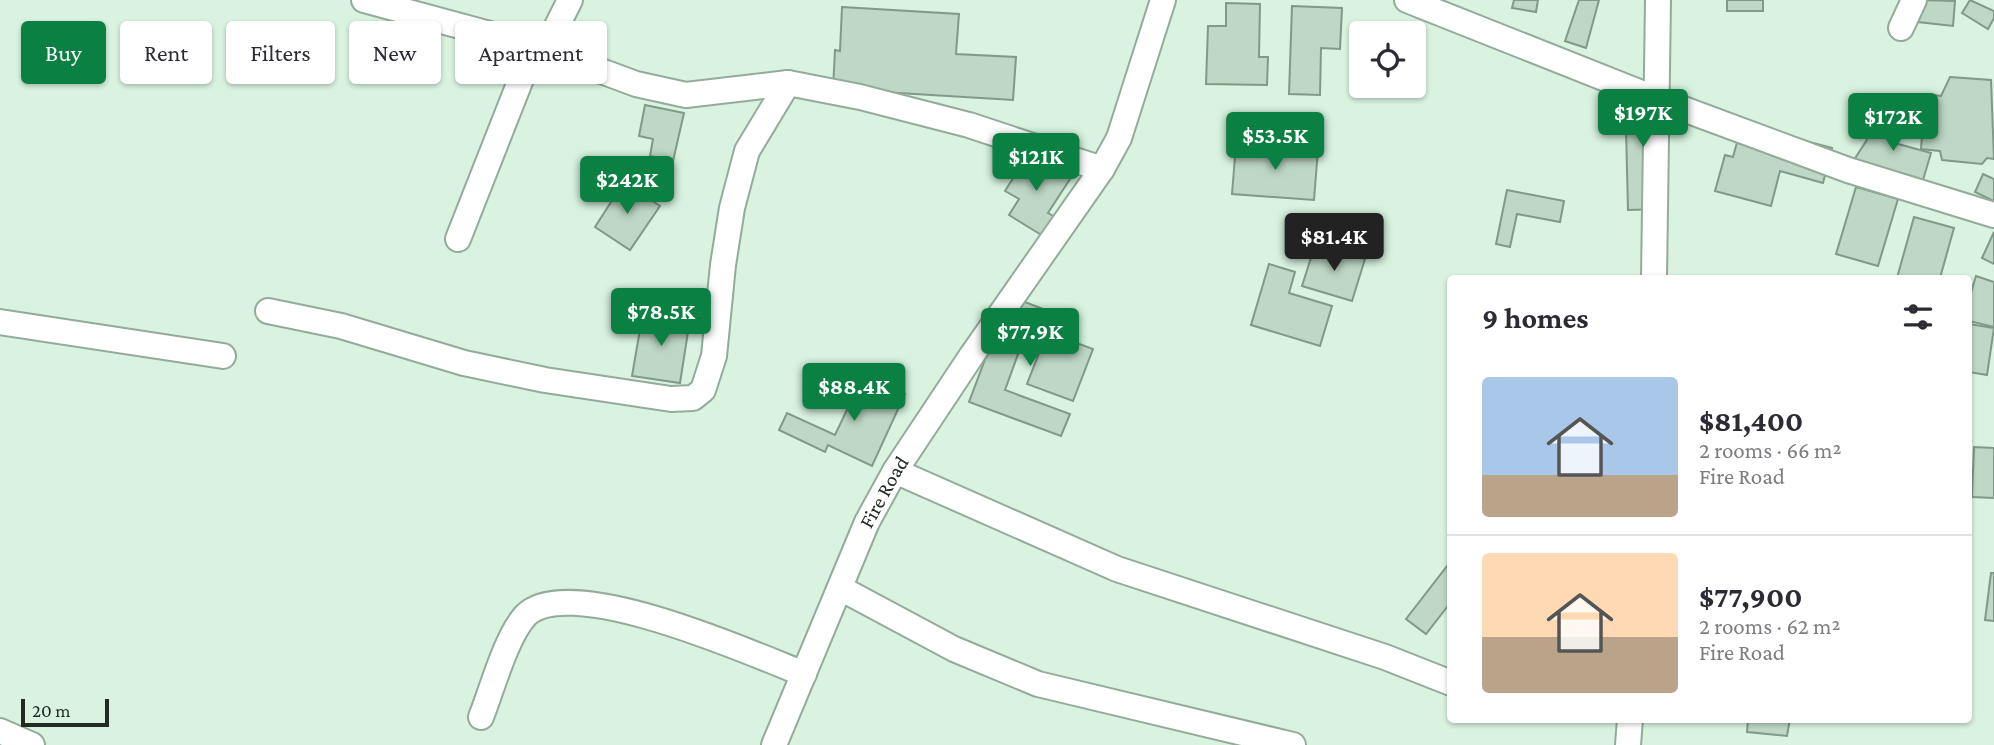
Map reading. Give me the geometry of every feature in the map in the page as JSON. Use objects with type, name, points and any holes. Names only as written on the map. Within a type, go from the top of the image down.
[{"type":"street","points":[[364,0],[455,25]]},
{"type":"street","points":[[556,21],[570,0]]},
{"type":"street","name":"Fire Road","points":[[774,745],[867,522],[895,471],[1102,169],[1119,138],[1163,0]]},
{"type":"street","points":[[1407,0],[1659,100],[1848,170],[1994,215]]},
{"type":"street","points":[[1654,275],[1659,100],[1658,0]]},
{"type":"street","points":[[1901,28],[1913,0]]},
{"type":"street","points":[[607,73],[636,84],[686,95],[788,83],[860,97],[969,125],[1102,169]]},
{"type":"street","points":[[268,311],[341,326],[464,363],[545,380],[671,399],[693,398],[703,390],[714,356],[724,254],[732,208],[747,151],[788,83]]},
{"type":"street","points":[[458,239],[524,84]]},
{"type":"street","points":[[0,322],[223,356]]},
{"type":"street","points":[[895,471],[1117,569],[1385,657],[1447,680]]},
{"type":"street","points":[[840,587],[954,649],[1038,684],[1293,745]]},
{"type":"street","points":[[481,717],[512,641],[527,614],[557,601],[580,601],[611,607],[674,626],[804,674]]},
{"type":"street","points":[[1628,745],[1630,723]]},
{"type":"street","points":[[0,731],[32,745]]},
{"type":"building","points":[[1514,0],[1538,0],[1536,12],[1512,8]]},
{"type":"building","points":[[1579,0],[1599,0],[1586,48],[1565,41]]},
{"type":"building","points":[[1727,0],[1763,0],[1763,11],[1727,11]]},
{"type":"building","points":[[1920,0],[1955,1],[1953,26],[1918,22]]},
{"type":"building","points":[[1970,0],[1994,11],[1994,18],[1988,29],[1962,13]]},
{"type":"building","points":[[1226,3],[1260,4],[1259,57],[1268,57],[1267,85],[1206,84],[1208,26],[1226,26]]},
{"type":"building","points":[[1292,6],[1342,8],[1340,49],[1321,48],[1320,95],[1289,94]]},
{"type":"building","points":[[842,7],[959,14],[956,54],[1016,57],[1013,100],[833,89],[835,50],[840,51]]},
{"type":"building","points":[[1950,77],[1991,80],[1994,159],[1987,158],[1982,164],[1942,160],[1940,151],[1921,149],[1925,94],[1941,96]]},
{"type":"building","points":[[1659,88],[1661,209],[1628,210],[1625,89]]},
{"type":"building","points":[[645,105],[684,113],[673,161],[650,156],[653,139],[639,136]]},
{"type":"building","points":[[1879,121],[1896,125],[1891,142],[1931,153],[1923,180],[1854,160]]},
{"type":"building","points":[[1742,124],[1832,148],[1823,183],[1780,171],[1771,206],[1715,191],[1725,155],[1733,157]]},
{"type":"building","points":[[1236,144],[1318,150],[1314,200],[1232,194]]},
{"type":"building","points":[[1029,153],[1070,179],[1048,213],[1055,217],[1043,236],[1009,215],[1019,199],[1005,191]]},
{"type":"building","points":[[1983,174],[1994,179],[1994,201],[1975,192]]},
{"type":"building","points":[[624,182],[660,206],[630,250],[595,227]]},
{"type":"building","points":[[1856,187],[1898,199],[1878,266],[1836,254]]},
{"type":"building","points":[[1507,190],[1564,201],[1560,222],[1517,214],[1510,247],[1496,244]]},
{"type":"building","points":[[1914,217],[1954,228],[1941,275],[1898,275]]},
{"type":"building","points":[[1994,232],[1994,264],[1982,258]]},
{"type":"building","points":[[1315,245],[1365,259],[1352,301],[1302,286]]},
{"type":"building","points":[[1269,264],[1295,272],[1289,293],[1332,306],[1320,346],[1251,325]]},
{"type":"building","points":[[1976,276],[1994,282],[1994,327],[1972,322],[1972,289]]},
{"type":"building","points":[[1009,296],[1046,310],[1039,329],[1093,349],[1073,401],[1027,384],[1039,353],[1021,346],[1005,390],[1070,414],[1061,436],[969,402]]},
{"type":"building","points":[[643,312],[690,319],[680,383],[632,376]]},
{"type":"building","points":[[1972,324],[1994,328],[1987,375],[1972,372]]},
{"type":"building","points":[[863,376],[905,394],[872,466],[828,445],[825,452],[779,430],[787,413],[835,435]]},
{"type":"building","points":[[1974,447],[1994,448],[1994,498],[1972,497]]},
{"type":"building","points":[[1447,566],[1447,607],[1426,634],[1406,619]]},
{"type":"building","points":[[1991,573],[1994,573],[1994,621],[1985,620]]},
{"type":"building","points":[[1748,723],[1789,723],[1787,736],[1747,732]]}]
